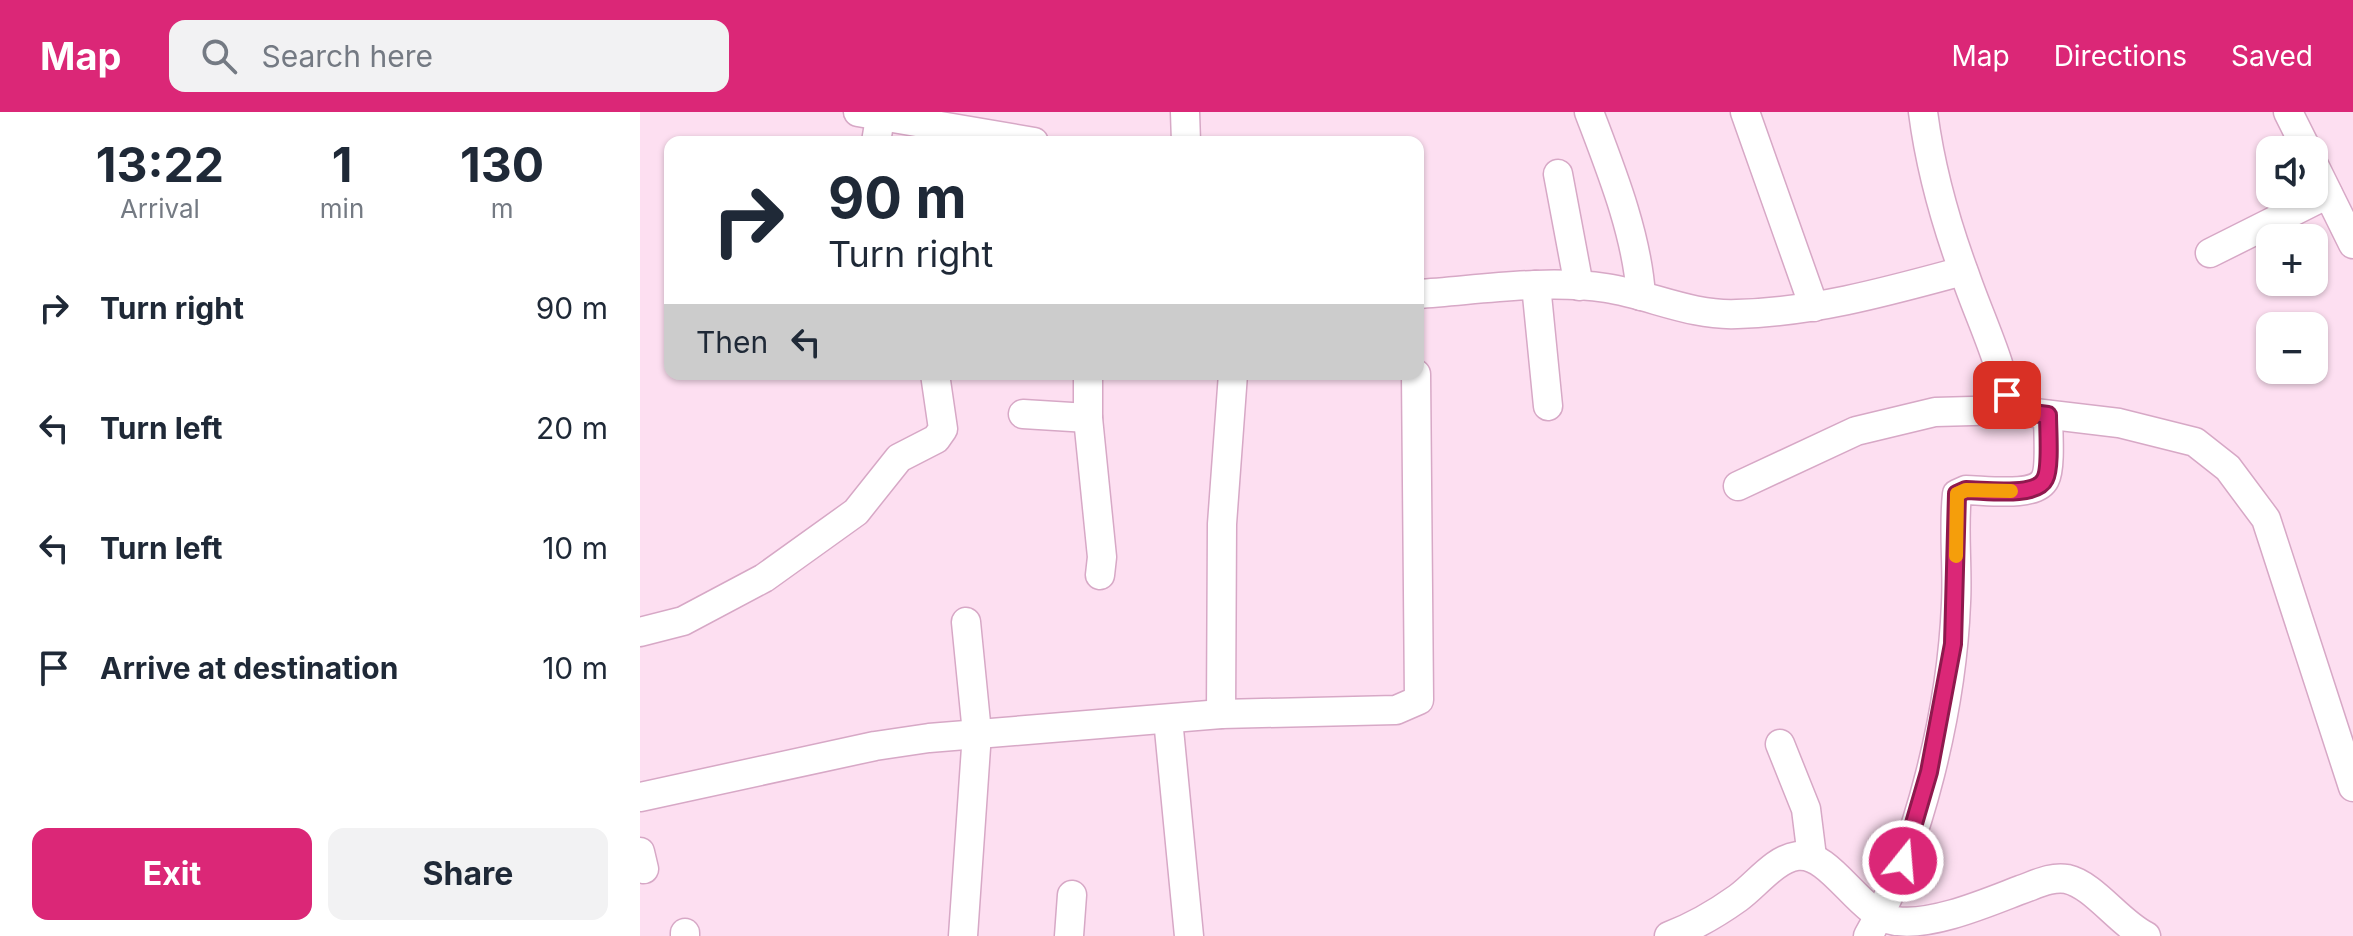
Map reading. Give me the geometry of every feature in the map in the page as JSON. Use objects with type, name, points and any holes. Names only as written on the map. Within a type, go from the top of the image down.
[{"type":"street","points":[[1185,112],[1186,136]]},
{"type":"street","points":[[1589,112],[1630,233],[1639,266],[1641,296]]},
{"type":"street","points":[[1745,112],[1814,307]]},
{"type":"street","points":[[1923,112],[1927,138],[1963,271],[2002,376],[2009,410]]},
{"type":"street","points":[[2288,112],[2300,136]]},
{"type":"street","points":[[874,120],[990,136]]},
{"type":"street","points":[[1558,174],[1579,286]]},
{"type":"street","points":[[2328,194],[2353,244]]},
{"type":"street","points":[[2210,253],[2300,208]]},
{"type":"street","points":[[1424,294],[1536,285],[1579,286],[1606,288],[1698,313],[1736,314],[1814,307],[1864,298],[1963,271]]},
{"type":"street","points":[[1536,285],[1548,406]]},
{"type":"street","points":[[643,625],[683,621],[715,606],[764,578],[856,512],[899,458],[936,439],[943,429],[936,380]]},
{"type":"street","points":[[1088,380],[1088,418],[1102,557],[1100,575]]},
{"type":"street","points":[[1221,714],[1222,524],[1233,380]]},
{"type":"street","points":[[640,797],[875,746],[977,733],[1221,714],[1396,710],[1419,700],[1416,380]]},
{"type":"street","points":[[1738,486],[1856,431],[1935,412],[2009,410],[2119,423],[2195,442],[2228,468],[2266,519],[2353,787]]},
{"type":"street","points":[[1023,414],[1088,418]]},
{"type":"street","points":[[1874,926],[1903,861],[1929,772],[1944,701],[1956,601],[1957,494],[1966,490],[2029,491],[2040,485],[2047,477],[2048,415]]},
{"type":"street","points":[[963,936],[977,733],[966,622]]},
{"type":"street","points":[[1168,719],[1189,936]]},
{"type":"street","points":[[1780,744],[1806,809],[1812,857],[1874,926]]},
{"type":"street","points":[[1669,936],[1687,929],[1738,898],[1767,872],[1795,856],[1812,857]]},
{"type":"street","points":[[1874,926],[1970,908],[2046,880],[2066,879],[2080,885],[2146,936]]},
{"type":"street","points":[[1069,936],[1072,895]]},
{"type":"slow traffic","points":[[1956,556],[1957,494],[1966,490],[2011,491]]},
{"type":"route","points":[[1903,861],[1929,772],[1953,644],[1957,494],[1966,490],[2029,491],[2047,477],[2048,415],[2009,410],[2007,395]]}]
